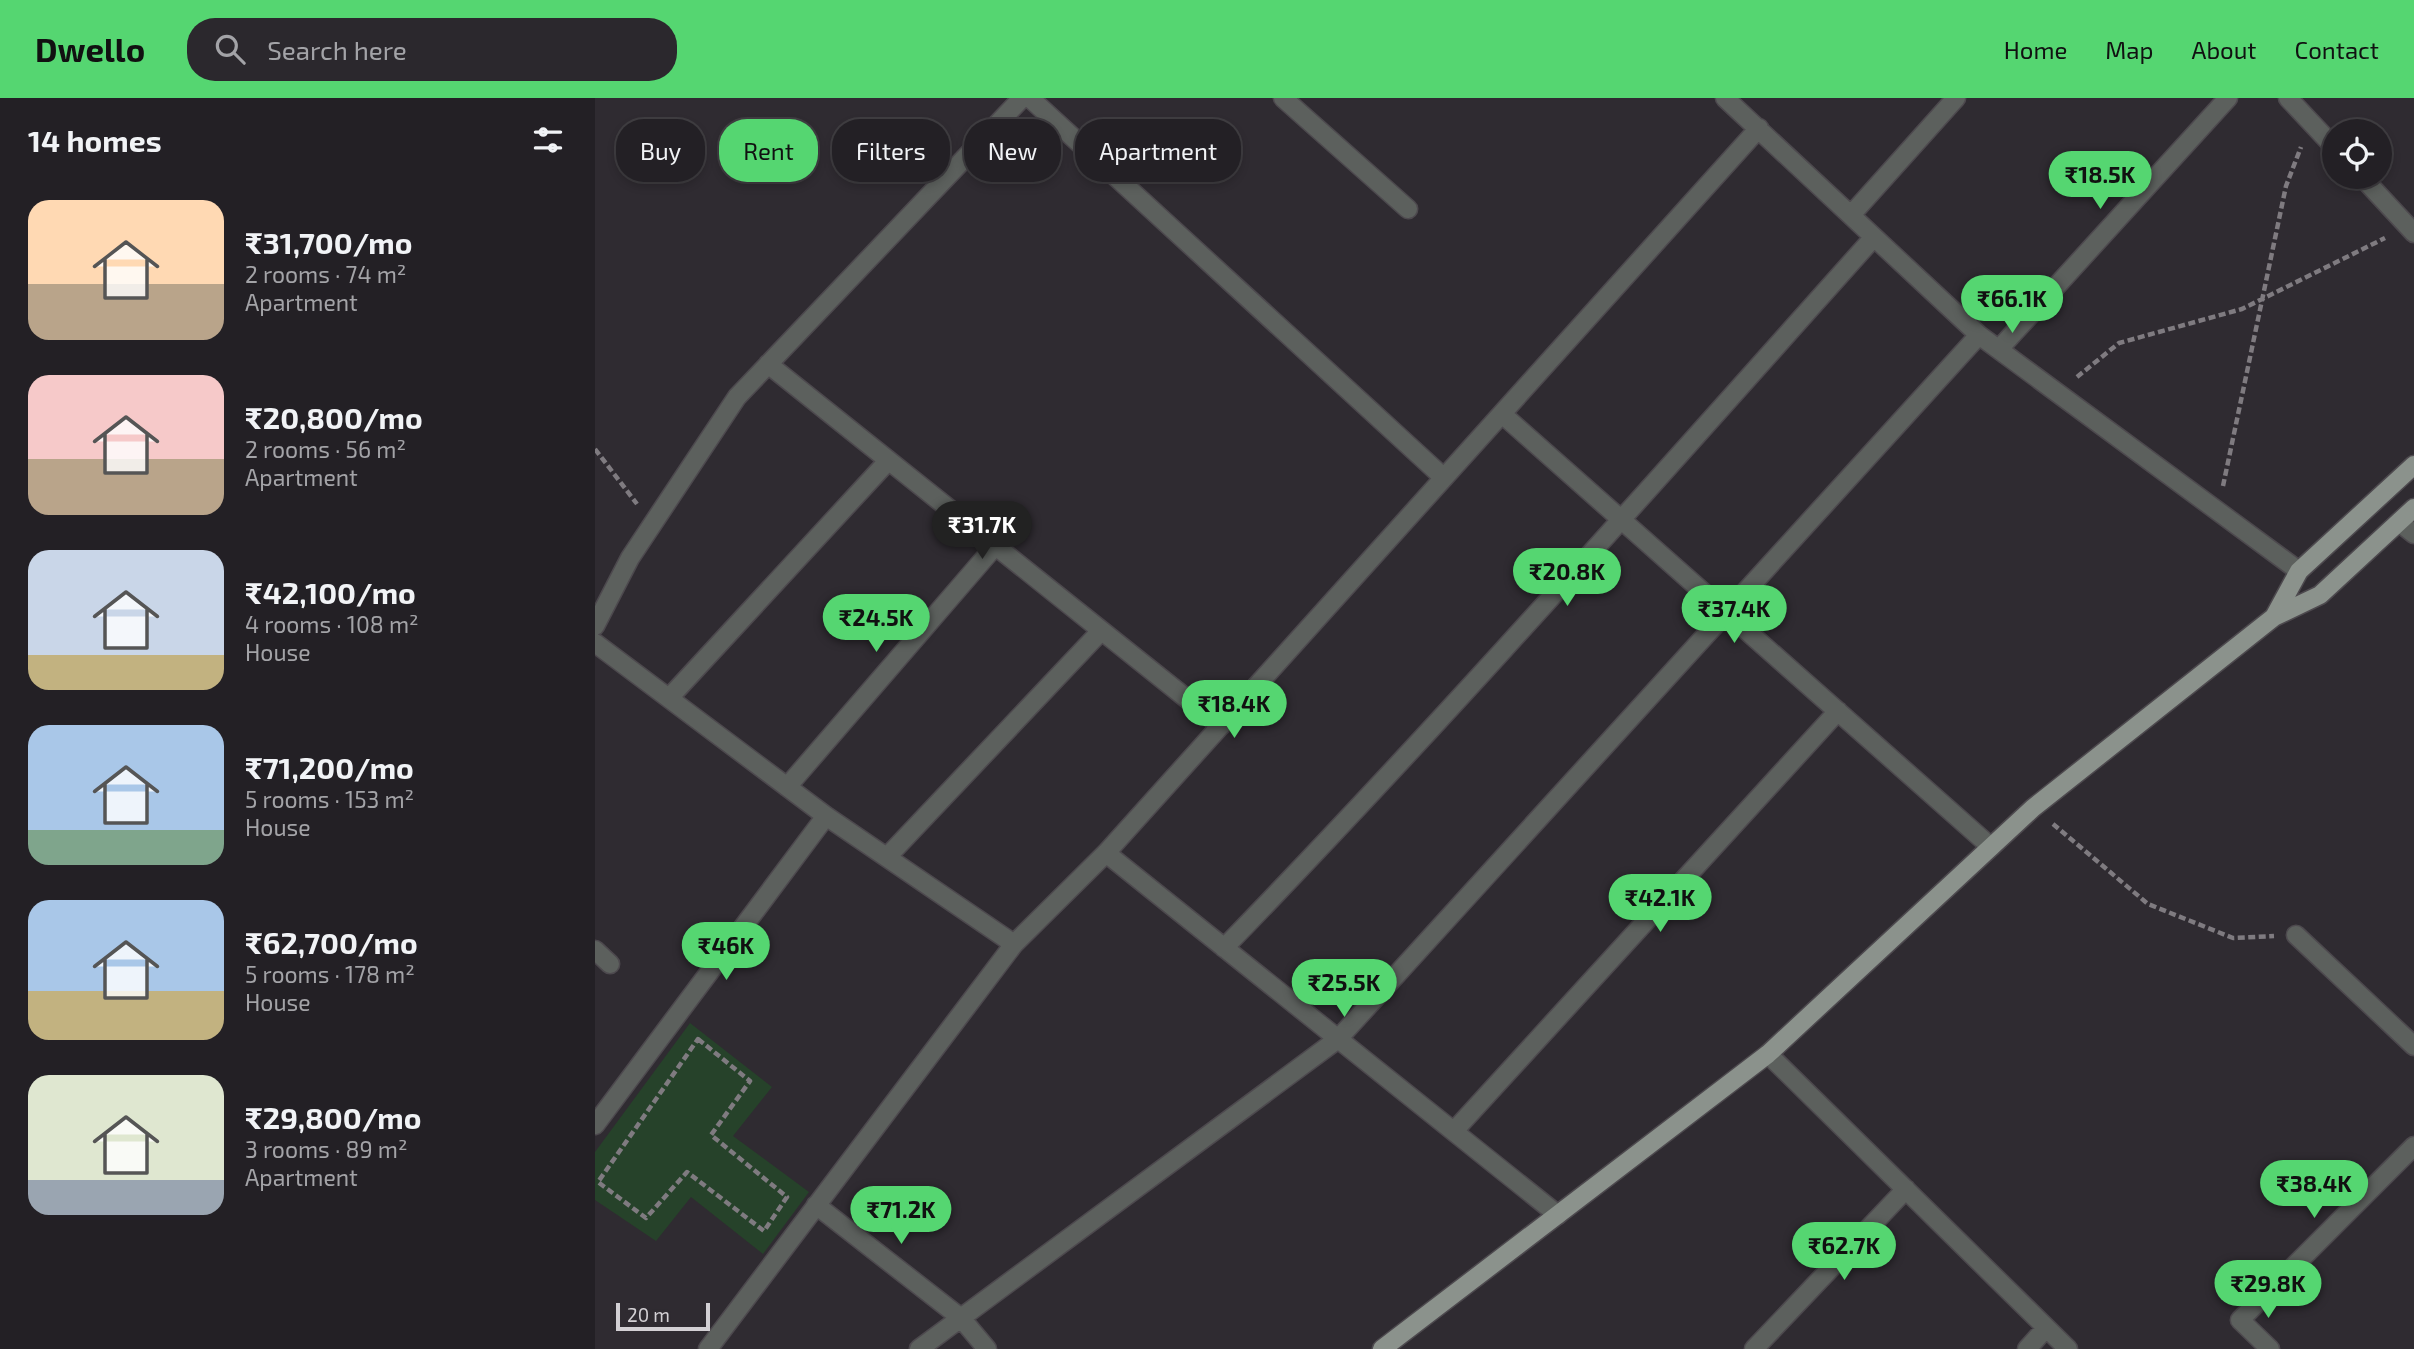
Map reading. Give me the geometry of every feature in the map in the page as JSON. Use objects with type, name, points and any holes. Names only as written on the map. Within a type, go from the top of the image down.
[{"type":"main road","points":[[2274,617],[2299,571],[2414,465]]},
{"type":"main road","points":[[1382,1349],[1768,1054],[2033,808],[2274,617],[2320,595],[2414,508]]},
{"type":"street","points":[[595,626],[630,558],[737,397],[1022,98]]},
{"type":"street","points":[[1030,98],[1444,478]]},
{"type":"street","points":[[1283,98],[1408,209]]},
{"type":"street","points":[[1725,98],[1979,335],[2299,571]]},
{"type":"street","points":[[1851,215],[1956,98]]},
{"type":"street","points":[[1999,349],[2228,98]]},
{"type":"street","points":[[2288,98],[2322,134]]},
{"type":"street","points":[[708,1349],[1013,944],[1106,853],[1759,128]]},
{"type":"street","points":[[2373,189],[2411,230]]},
{"type":"street","points":[[1224,948],[1333,835],[1874,237]]},
{"type":"street","points":[[919,1349],[1338,1039],[1979,335]]},
{"type":"street","points":[[768,364],[1221,726]]},
{"type":"street","points":[[1502,414],[1991,847]]},
{"type":"street","points":[[669,698],[888,461]]},
{"type":"street","points":[[2399,522],[2414,534]]},
{"type":"street","points":[[787,787],[995,546]]},
{"type":"street","points":[[887,857],[1101,631]]},
{"type":"street","points":[[595,643],[827,816],[1013,944]]},
{"type":"street","points":[[1454,1132],[1838,711]]},
{"type":"street","points":[[595,1125],[827,816]]},
{"type":"street","points":[[1106,853],[1558,1215]]},
{"type":"street","points":[[2296,935],[2414,1046]]},
{"type":"street","points":[[595,950],[610,964]]},
{"type":"street","points":[[1768,1054],[2067,1349]]},
{"type":"street","points":[[2270,1349],[2240,1320],[2414,1146]]},
{"type":"street","points":[[1754,1349],[1906,1189]]},
{"type":"street","points":[[817,1205],[961,1318],[987,1349]]},
{"type":"street","points":[[2027,1349],[2046,1328]]},
{"type":"path","points":[[2217,510],[2286,186],[2310,121]]},
{"type":"path","points":[[2058,393],[2119,343],[2242,309],[2411,230]]},
{"type":"path","points":[[595,449],[652,525]]},
{"type":"path","points":[[2033,808],[2148,904],[2233,938],[2296,935]]},
{"type":"path","points":[[698,1039],[750,1081],[711,1135],[787,1197],[764,1231],[687,1172],[646,1218],[598,1182],[698,1039]]},
{"type":"green space","points":[[690,1023],[772,1087],[733,1136],[809,1192],[763,1254],[691,1197],[656,1241],[595,1200],[595,1152]]}]
